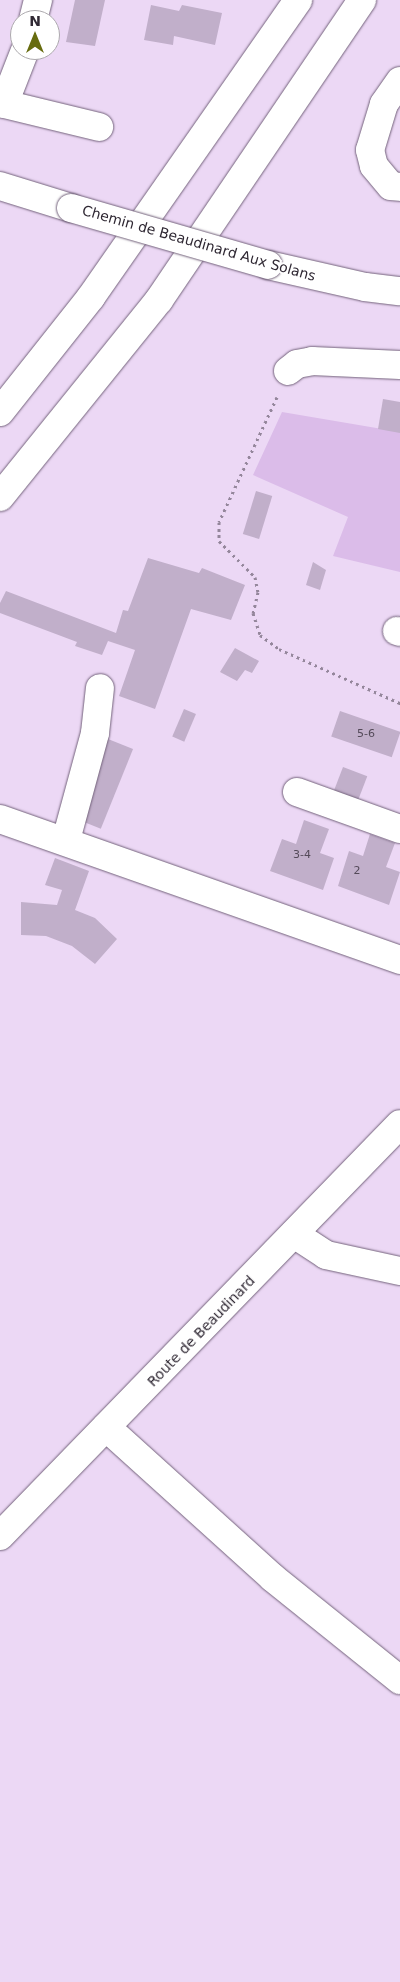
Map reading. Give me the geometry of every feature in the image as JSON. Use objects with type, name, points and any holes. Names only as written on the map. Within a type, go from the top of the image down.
[{"type":"main road","points":[[0,412],[91,297],[298,0]]},
{"type":"main road","points":[[0,497],[159,300],[362,0]]},
{"type":"main road","points":[[21,60],[2,103],[100,127]]},
{"type":"main road","points":[[400,80],[384,104],[370,150],[374,166],[391,186],[400,187]]},
{"type":"main road","name":"Chemin de Beaudinard Aux Solans","points":[[0,186],[268,265],[365,287],[400,290]]},
{"type":"main road","points":[[288,371],[297,364],[312,361],[400,365]]},
{"type":"main road","points":[[66,840],[96,733],[100,688]]},
{"type":"main road","points":[[297,792],[400,829]]},
{"type":"main road","points":[[0,819],[66,840],[400,960]]},
{"type":"main road","name":"Route de Beaudinard","points":[[0,1536],[400,1124]]},
{"type":"main road","points":[[294,1234],[326,1255],[400,1271]]},
{"type":"main road","points":[[106,1427],[274,1578],[400,1680]]},
{"type":"path","points":[[288,371],[219,522],[219,541],[256,577],[258,592],[253,613],[260,635],[279,650],[400,703]]},
{"type":"shaded area","points":[[282,412],[400,432],[400,572],[333,556],[348,517],[253,475]]},
{"type":"building","points":[[75,0],[105,0],[95,46],[66,42]]},
{"type":"building","points":[[151,5],[179,11],[182,5],[222,13],[215,45],[174,36],[173,45],[144,40]]},
{"type":"building","points":[[383,399],[400,402],[400,433],[378,429]]},
{"type":"building","points":[[256,491],[272,496],[259,539],[243,534]]},
{"type":"building","points":[[148,558],[199,573],[202,568],[245,585],[231,620],[191,609],[155,709],[119,696],[135,650],[108,641],[102,655],[75,646],[77,642],[0,613],[0,603],[6,591],[116,633],[123,610],[128,611]]},
{"type":"building","points":[[313,562],[326,570],[320,590],[306,585]]},
{"type":"building","points":[[235,648],[259,661],[252,673],[245,670],[237,681],[220,672]]},
{"type":"building","points":[[184,709],[196,714],[184,742],[172,737]]},
{"type":"building","points":[[340,711],[400,732],[392,757],[331,737]]},
{"type":"building","points":[[108,739],[133,749],[101,829],[76,819]]},
{"type":"building","points":[[343,767],[367,776],[358,802],[333,792]]},
{"type":"building","points":[[304,820],[329,829],[320,853],[334,858],[323,890],[270,871],[282,839],[296,844]]},
{"type":"building","points":[[370,834],[395,843],[386,867],[400,872],[389,905],[338,886],[349,851],[363,856]]},
{"type":"building","points":[[55,858],[89,871],[75,910],[95,918],[117,939],[95,964],[72,946],[46,936],[21,935],[21,902],[57,905],[62,890],[45,885]]}]
